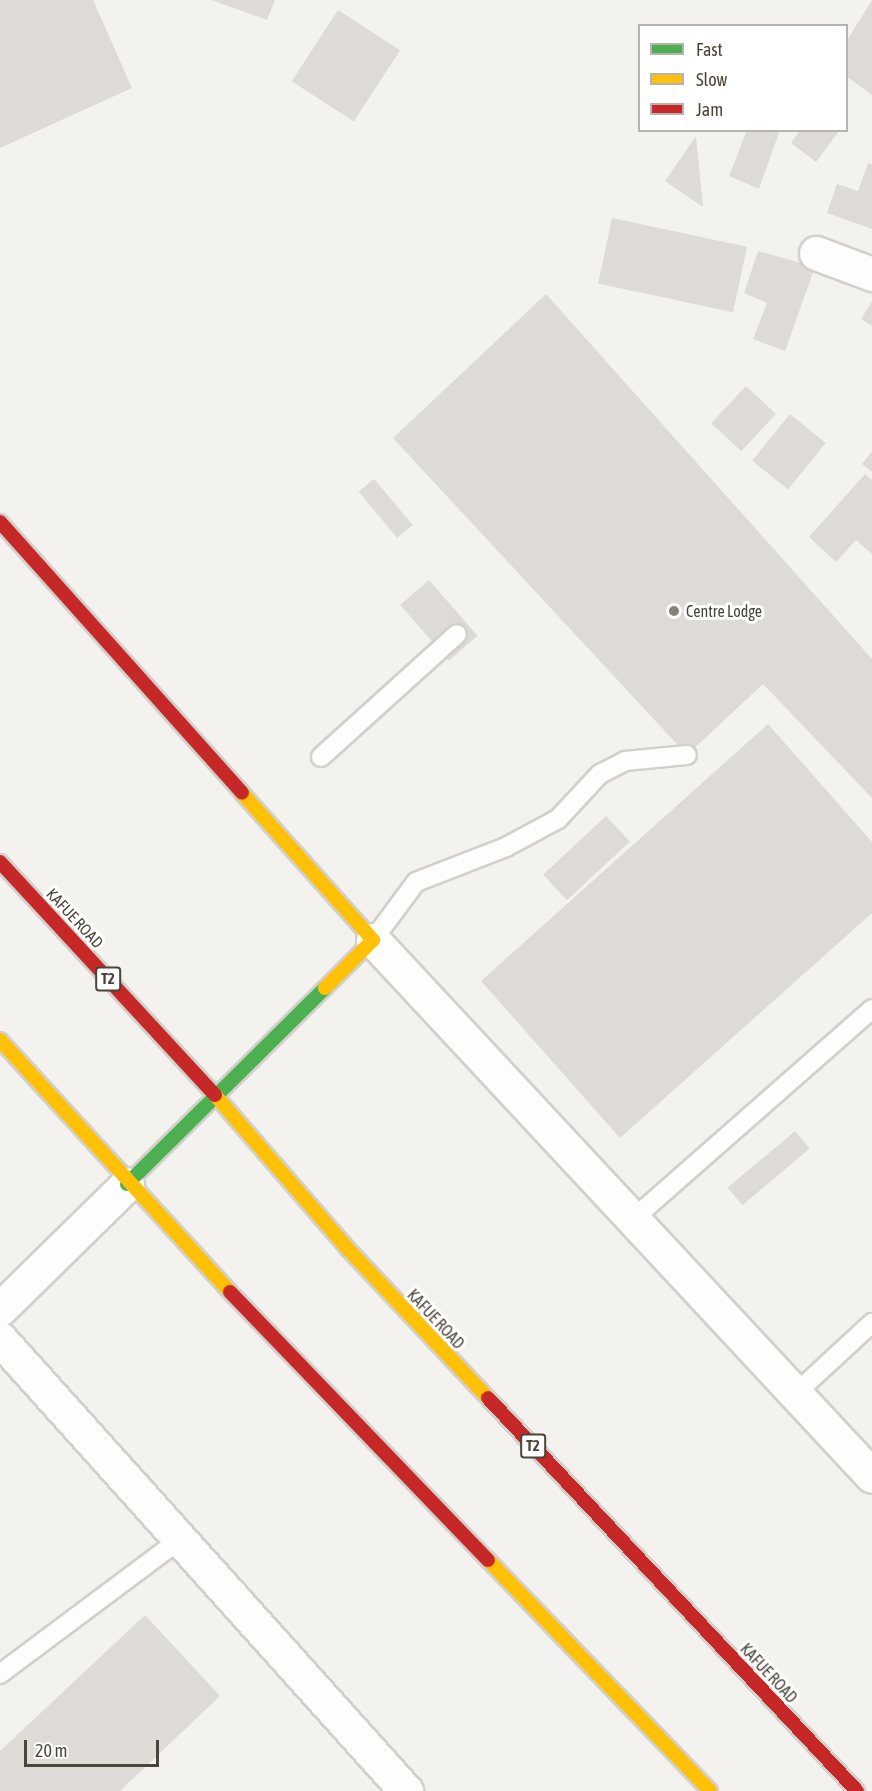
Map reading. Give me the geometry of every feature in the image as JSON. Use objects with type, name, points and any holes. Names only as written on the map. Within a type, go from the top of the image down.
[{"type":"main road","points":[[0,522],[373,940],[127,1184]]},
{"type":"main road","name":"KAFUE ROAD","points":[[0,862],[216,1096],[348,1249],[857,1791]]},
{"type":"main road","points":[[0,1040],[127,1184],[710,1791]]},
{"type":"street","points":[[816,253],[872,274]]},
{"type":"street","points":[[373,940],[872,1476]]},
{"type":"street","points":[[0,1309],[127,1184]]},
{"type":"street","points":[[0,1339],[406,1791]]},
{"type":"lane","points":[[321,757],[458,634]]},
{"type":"lane","points":[[373,940],[416,882],[506,848],[558,819],[600,774],[625,761],[687,754]]},
{"type":"lane","points":[[633,1219],[872,1009]]},
{"type":"lane","points":[[795,1394],[872,1323]]},
{"type":"lane","points":[[0,1674],[179,1540]]},
{"type":"building","points":[[0,0],[93,0],[132,88],[0,148]]},
{"type":"building","points":[[211,0],[275,0],[267,20]]},
{"type":"building","points":[[872,0],[872,95],[848,77],[848,39]]},
{"type":"building","points":[[338,10],[400,50],[354,122],[292,81]]},
{"type":"building","points":[[746,132],[779,132],[759,189],[729,176]]},
{"type":"building","points":[[799,132],[838,132],[816,162],[791,143]]},
{"type":"building","points":[[696,136],[703,207],[665,181]]},
{"type":"building","points":[[868,163],[872,164],[872,229],[827,213],[837,184],[858,191]]},
{"type":"building","points":[[612,218],[747,247],[733,312],[598,284]]},
{"type":"building","points":[[758,251],[815,267],[785,351],[753,339],[767,303],[744,293]]},
{"type":"building","points":[[546,294],[872,659],[872,798],[763,684],[687,755],[393,438]]},
{"type":"building","points":[[872,301],[872,326],[861,319]]},
{"type":"building","points":[[746,386],[776,414],[741,451],[711,423]]},
{"type":"building","points":[[790,414],[826,443],[788,490],[752,461]]},
{"type":"building","points":[[872,451],[872,472],[862,464]]},
{"type":"building","points":[[865,474],[872,480],[872,554],[856,540],[836,562],[809,537]]},
{"type":"building","points":[[374,479],[413,525],[397,538],[359,492]]},
{"type":"building","points":[[429,580],[478,636],[449,661],[400,605]]},
{"type":"building","points":[[768,724],[872,842],[872,913],[620,1138],[481,981]]},
{"type":"building","points":[[606,816],[630,842],[567,900],[543,875]]},
{"type":"building","points":[[795,1131],[810,1149],[742,1205],[728,1188]]},
{"type":"building","points":[[145,1615],[220,1696],[120,1791],[0,1791],[0,1751]]},
{"type":"traffic: fast","points":[[127,1184],[325,988]]},
{"type":"traffic: slow","points":[[242,793],[373,940],[325,988]]},
{"type":"traffic: slow","points":[[0,1040],[230,1292]]},
{"type":"traffic: slow","points":[[215,1095],[348,1249],[488,1398]]},
{"type":"traffic: slow","points":[[488,1560],[710,1791]]},
{"type":"traffic: jam","points":[[0,522],[242,793]]},
{"type":"traffic: jam","points":[[0,862],[215,1095]]},
{"type":"traffic: jam","points":[[230,1292],[488,1560]]},
{"type":"traffic: jam","points":[[488,1398],[857,1791]]},
{"type":"place","name":"Centre Lodge","points":[[674,611]]}]
